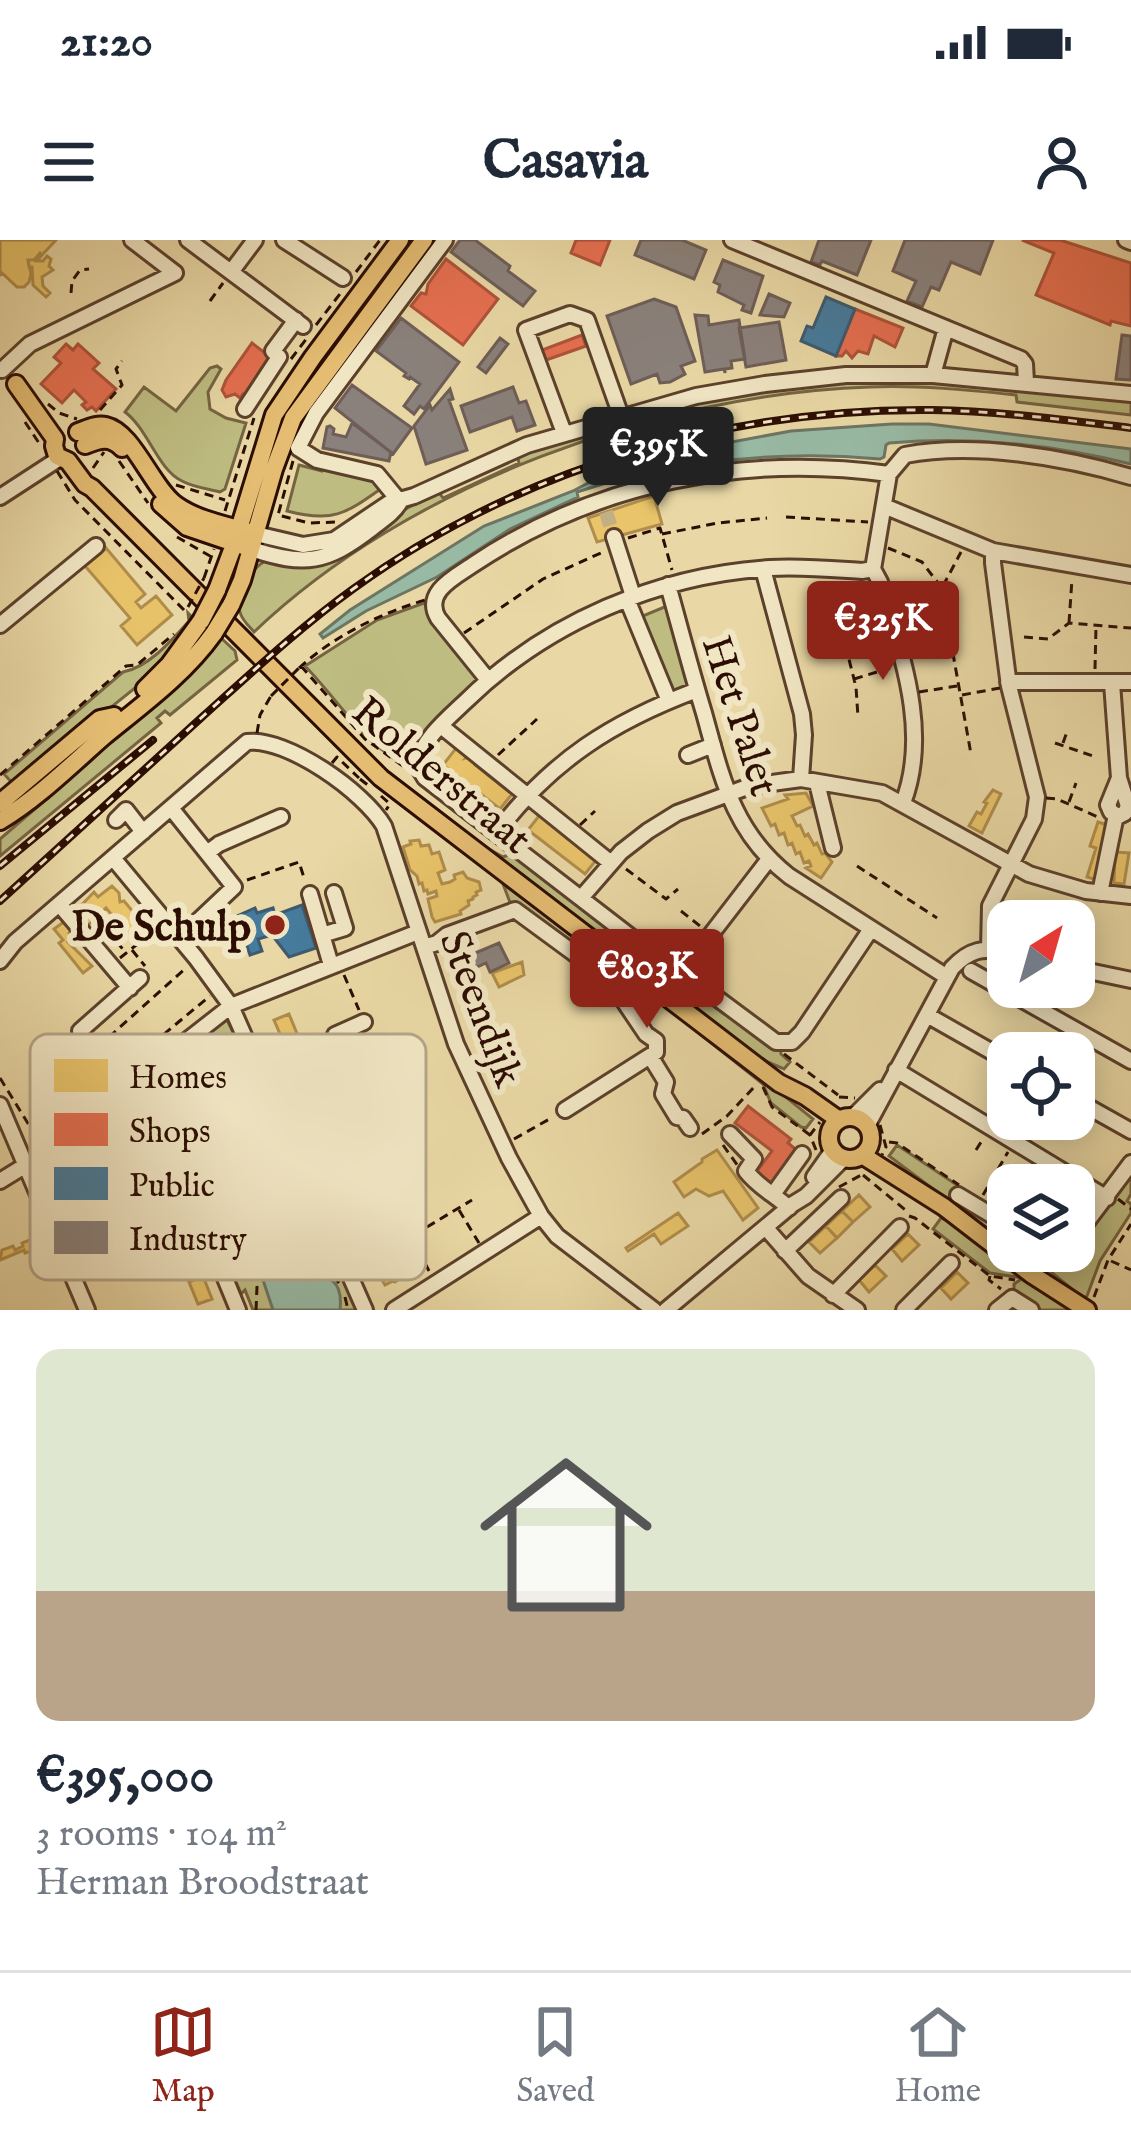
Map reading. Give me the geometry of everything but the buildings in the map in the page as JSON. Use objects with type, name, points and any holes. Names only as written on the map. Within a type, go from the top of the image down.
[{"type":"main road","points":[[193,617],[231,605],[274,416],[400,240]]},
{"type":"main road","points":[[0,819],[117,720],[169,664],[211,584],[245,538],[293,418],[424,240]]},
{"type":"main road","name":"Rolderstraat","points":[[1,369],[68,448],[72,470],[85,484],[92,481],[381,778],[987,1236]]},
{"type":"main road","points":[[68,448],[97,426],[112,428],[178,507],[245,538]]},
{"type":"main road","points":[[0,803],[100,719],[117,720]]},
{"type":"main road","points":[[0,836],[98,751],[117,720]]},
{"type":"main road","name":"Rolderstraat","points":[[1029,1272],[1088,1310]]},
{"type":"street","points":[[1,369],[30,344],[176,273],[132,240]]},
{"type":"street","points":[[188,240],[299,323],[273,351],[280,357],[245,409]]},
{"type":"street","points":[[231,272],[255,240]]},
{"type":"street","points":[[284,240],[343,278]]},
{"type":"street","points":[[304,254],[315,240]]},
{"type":"street","points":[[400,502],[377,474],[317,460],[298,448],[316,413],[445,240]]},
{"type":"street","points":[[732,240],[1021,359],[1026,382]]},
{"type":"street","points":[[564,433],[526,330],[570,314],[586,320],[621,416]]},
{"type":"street","points":[[933,375],[946,328]]},
{"type":"street","points":[[245,538],[303,545],[328,542],[349,533],[382,507],[564,433],[696,396],[765,384],[847,375],[933,375],[1131,394]]},
{"type":"street","points":[[0,497],[68,448]]},
{"type":"street","points":[[903,802],[913,754],[911,693],[874,569],[889,474],[905,455],[962,452],[1047,458],[1131,477]]},
{"type":"street","points":[[488,680],[438,617],[433,599],[492,552],[550,521],[694,476],[769,466],[889,474]]},
{"type":"street","points":[[884,506],[993,551],[1131,575]]},
{"type":"street","name":"Het Palet","points":[[621,538],[630,598],[669,701]]},
{"type":"street","points":[[0,626],[96,546]]},
{"type":"street","points":[[993,551],[1008,684],[1037,797],[1034,819],[994,900]]},
{"type":"street","points":[[871,928],[802,1032],[792,1042],[769,1039],[419,772],[419,754],[488,680],[558,631],[630,598],[672,584],[763,568],[874,569]]},
{"type":"street","points":[[763,568],[802,714],[801,779]]},
{"type":"street","name":"Het Palet","points":[[672,584],[726,793],[746,830],[789,876],[947,977]]},
{"type":"street","points":[[1008,684],[1131,682]]},
{"type":"street","points":[[1100,893],[1115,815],[1108,805],[1119,778],[1112,683]]},
{"type":"street","points":[[496,833],[528,795],[602,733],[697,690]]},
{"type":"street","points":[[441,726],[618,865]]},
{"type":"street","points":[[0,961],[15,942],[245,744],[256,741]]},
{"type":"street","name":"Steendijk","points":[[256,741],[322,766],[379,816],[456,1043],[541,1216],[557,1236],[654,1310]]},
{"type":"street","points":[[688,755],[713,745]]},
{"type":"street","points":[[581,898],[618,865],[636,840],[666,820],[726,793],[801,779],[875,791],[903,802],[1045,880],[1131,896]]},
{"type":"street","points":[[818,783],[833,848]]},
{"type":"street","points":[[171,808],[234,884],[180,938]]},
{"type":"street","points":[[116,820],[126,810],[143,832]]},
{"type":"street","points":[[207,853],[281,817]]},
{"type":"street","points":[[113,858],[227,1000],[242,1034]]},
{"type":"street","points":[[682,972],[769,859]]},
{"type":"street","points":[[322,935],[345,928],[334,893]]},
{"type":"street","points":[[310,894],[335,963]]},
{"type":"street","points":[[59,904],[111,965],[135,983],[80,1031]]},
{"type":"street","points":[[189,1034],[227,1000],[335,963],[421,940],[437,943],[447,934],[515,910],[609,980],[646,1034],[656,1041],[656,1052],[565,1110]]},
{"type":"street","points":[[666,1310],[791,1206],[886,1092],[947,977],[965,955],[987,949]]},
{"type":"street","points":[[971,971],[1131,1060]]},
{"type":"street","points":[[1095,972],[1131,980]]},
{"type":"street","points":[[927,1015],[987,1049]]},
{"type":"street","points":[[337,1034],[364,1022]]},
{"type":"street","points":[[650,1056],[666,1082],[663,1094],[677,1117],[691,1128]]},
{"type":"street","points":[[892,1077],[987,1125]]},
{"type":"street","points":[[0,1105],[30,1175]]},
{"type":"street","points":[[1095,1111],[1131,1131]]},
{"type":"street","points":[[730,1134],[754,1159],[746,1171],[754,1182],[791,1206]]},
{"type":"street","points":[[1011,1140],[1107,1198]]},
{"type":"street","points":[[774,1193],[802,1154]]},
{"type":"street","points":[[1095,1213],[1131,1163]]},
{"type":"street","points":[[0,1181],[26,1165]]},
{"type":"street","points":[[785,1251],[843,1191]]},
{"type":"street","points":[[946,1208],[987,1219]]},
{"type":"street","points":[[394,1310],[541,1216]]},
{"type":"street","points":[[833,1295],[909,1220]]},
{"type":"street","points":[[766,1228],[808,1276],[857,1310]]},
{"type":"street","points":[[904,1310],[951,1263]]},
{"type":"street","points":[[74,1280],[87,1310]]},
{"type":"street","points":[[226,1280],[238,1310]]},
{"type":"street","points":[[352,1280],[365,1310]]},
{"type":"street","points":[[997,1310],[1012,1298],[1031,1310]]},
{"type":"path","points":[[71,293],[72,281],[80,270],[88,269]]},
{"type":"path","points":[[210,301],[231,272]]},
{"type":"path","points":[[104,413],[122,385],[116,369],[122,361]]},
{"type":"path","points":[[68,448],[75,500],[193,617],[211,584],[212,557]]},
{"type":"path","points":[[298,448],[278,515],[321,525],[343,520]]},
{"type":"path","points":[[92,481],[92,469],[105,450]]},
{"type":"path","points":[[170,482],[228,501]]},
{"type":"path","points":[[662,535],[767,518]]},
{"type":"path","points":[[786,518],[882,524]]},
{"type":"path","points":[[621,538],[660,528],[672,584]]},
{"type":"path","points":[[941,587],[967,540]]},
{"type":"path","points":[[879,544],[922,562],[941,587],[971,754]]},
{"type":"path","points":[[463,634],[522,592],[603,552]]},
{"type":"path","points":[[1069,623],[1073,565]]},
{"type":"path","points":[[256,741],[260,715],[271,696],[300,667],[358,627],[433,599]]},
{"type":"path","points":[[894,630],[946,614]]},
{"type":"path","points":[[838,616],[858,717]]},
{"type":"path","points":[[1024,637],[1048,638],[1069,623],[1131,628]]},
{"type":"path","points":[[1095,683],[1096,626]]},
{"type":"path","points":[[0,775],[126,666],[137,665],[176,632]]},
{"type":"path","points":[[854,679],[904,665]]},
{"type":"path","points":[[300,667],[365,739],[415,772]]},
{"type":"path","points":[[961,695],[1008,684]]},
{"type":"path","points":[[911,693],[959,686]]},
{"type":"path","points":[[490,765],[537,718]]},
{"type":"path","points":[[1062,745],[1068,728]]},
{"type":"path","points":[[1055,743],[1093,756]]},
{"type":"path","points":[[331,764],[337,757],[362,777],[391,804],[385,812]]},
{"type":"path","points":[[1069,804],[1076,783]]},
{"type":"path","points":[[1037,797],[1057,799],[1106,819],[1115,815]]},
{"type":"path","points":[[234,884],[298,862],[310,894]]},
{"type":"path","points":[[618,865],[666,899],[678,889]]},
{"type":"path","points":[[857,866],[938,918]]},
{"type":"path","points":[[681,911],[711,934]]},
{"type":"path","points":[[111,965],[165,921]]},
{"type":"path","points":[[87,938],[102,925],[126,952]]},
{"type":"path","points":[[112,1034],[196,958]]},
{"type":"path","points":[[335,963],[364,1022]]},
{"type":"path","points":[[169,1034],[212,994],[227,1000]]},
{"type":"path","points":[[783,1043],[785,1055],[839,1096],[852,1137],[909,1220],[931,1230],[989,1276],[1011,1280]]},
{"type":"path","points":[[0,1078],[30,1128]]},
{"type":"path","points":[[691,1128],[707,1132],[758,1082],[772,1107],[811,1135],[898,1143],[963,1187],[931,1230]]},
{"type":"path","points":[[503,1145],[565,1110]]},
{"type":"path","points":[[976,1150],[987,1133]]},
{"type":"path","points":[[843,1191],[852,1137]]},
{"type":"path","points":[[976,1196],[980,1199],[1014,1142]]},
{"type":"path","points":[[458,1209],[485,1252]]},
{"type":"path","points":[[909,1220],[921,1210]]},
{"type":"path","points":[[1088,1310],[1108,1260],[1131,1224]]},
{"type":"path","points":[[1108,1260],[1131,1270]]},
{"type":"path","points":[[426,1266],[436,1283]]},
{"type":"path","points":[[989,1276],[1012,1298]]},
{"type":"path","points":[[256,1280],[256,1310]]},
{"type":"path","points":[[336,1280],[348,1310]]},
{"type":"shaded area","points":[[210,368],[221,369],[208,392],[210,409],[246,423],[225,489],[220,492],[174,476],[125,412],[144,387],[176,411]]},
{"type":"shaded area","points":[[872,380],[986,383],[1131,401],[1131,415],[1017,402],[1016,395],[907,387],[789,393],[706,407],[541,457],[461,491],[386,532],[316,579],[254,632],[241,615],[239,600],[245,584],[267,560],[305,565],[438,491],[443,498],[519,463],[517,455],[692,405],[781,389]]},
{"type":"shaded area","points":[[299,465],[374,480],[382,488],[338,514],[287,511]]},
{"type":"shaded area","points":[[424,603],[479,678],[413,769],[367,737],[305,666],[377,620]]},
{"type":"shaded area","points":[[669,605],[689,680],[686,689],[670,696],[638,618]]},
{"type":"shaded area","points":[[188,613],[196,621],[155,672],[14,785],[4,774],[123,672],[159,652],[189,621]]},
{"type":"shaded area","points":[[220,637],[235,651],[237,660],[170,715],[165,711],[157,718],[161,723],[0,856],[0,839],[93,759]]},
{"type":"shaded area","points":[[475,841],[503,857],[514,853],[618,935],[705,994],[703,998],[724,1014],[780,1047],[790,1062],[784,1069],[763,1060]]},
{"type":"shaded area","points":[[503,884],[700,1028],[813,1119],[806,1128],[771,1103],[763,1084],[661,1003],[649,998],[629,1001],[604,968],[524,907],[511,905]]},
{"type":"shaded area","points":[[226,1018],[234,1034],[207,1034]]},
{"type":"shaded area","points":[[897,1145],[957,1185],[952,1196],[987,1217],[987,1229],[889,1156]]},
{"type":"shaded area","points":[[1131,1173],[1127,1201],[1131,1213],[1083,1298],[1051,1272],[1095,1272],[1095,1222]]},
{"type":"shaded area","points":[[941,1218],[987,1246],[987,1271],[933,1229]]},
{"type":"shaded area","points":[[1022,1272],[1073,1310],[1039,1310],[1014,1291],[1014,1284],[1023,1278],[990,1273]]},
{"type":"shaded area","points":[[235,1280],[345,1280],[358,1310],[253,1310],[245,1290],[241,1294]]},
{"type":"water","points":[[929,424],[1131,449],[1131,464],[1040,447],[951,441],[889,443],[880,459],[765,457],[652,473],[650,469],[577,492],[578,497],[510,529],[437,577],[323,638],[320,634],[484,526],[609,472],[678,452],[791,431]]},
{"type":"water","points":[[263,1280],[330,1280],[338,1289],[340,1310],[273,1310]]},
{"type":"tunnel","points":[[606,512],[614,537]]},
{"type":"railway","points":[[0,901],[333,604],[417,546],[556,479],[628,453],[703,434],[855,412],[982,412],[1131,428]]},
{"type":"railway","points":[[0,866],[153,740]]},
{"type":"place","name":"De Schulp","points":[[275,925]]}]
